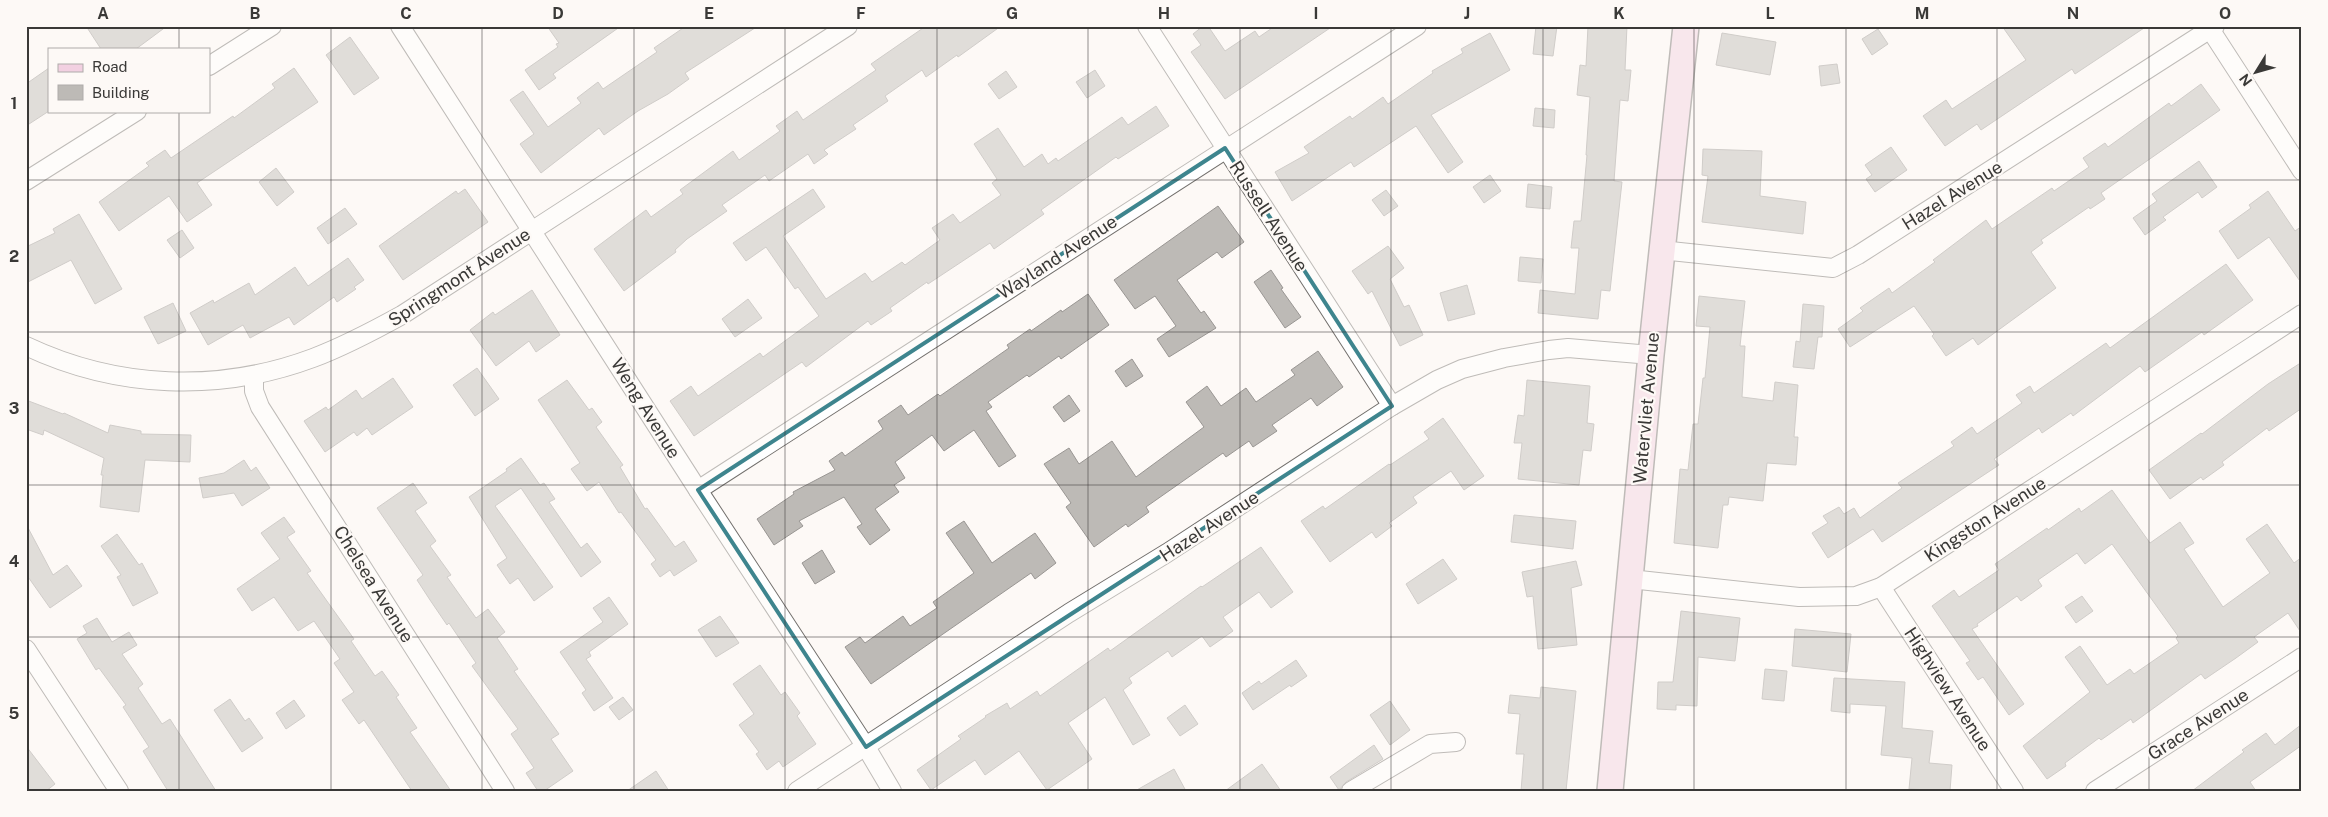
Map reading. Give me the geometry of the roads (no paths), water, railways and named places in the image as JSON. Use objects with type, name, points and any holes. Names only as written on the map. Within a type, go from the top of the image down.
[{"type":"street","points":[[210,65],[272,26]]},
{"type":"street","name":"Weng Avenue","points":[[400,26],[698,490],[866,747],[892,791]]},
{"type":"street","name":"Springmont Avenue","points":[[26,346],[87,370],[127,379],[166,382],[212,381],[254,375],[313,358],[357,340],[402,315],[848,26]]},
{"type":"street","name":"Russell Avenue","points":[[1147,26],[1392,406]]},
{"type":"street","name":"Wayland Avenue","points":[[698,490],[1225,148],[1417,26]]},
{"type":"street","name":"Watervliet Avenue","points":[[1610,791],[1661,250],[1686,26]]},
{"type":"street","points":[[2211,27],[2302,171]]},
{"type":"street","name":"Hazel Avenue","points":[[1661,250],[1833,268],[1858,255],[2211,27]]},
{"type":"street","points":[[26,181],[135,112]]},
{"type":"street","name":"Kingston Avenue","points":[[1630,579],[1799,597],[1856,596],[1881,587],[2302,314]]},
{"type":"street","name":"Hazel Avenue","points":[[797,791],[1392,406],[1462,369],[1504,358],[1568,348],[1651,354]]},
{"type":"street","name":"Chelsea Avenue","points":[[254,375],[254,392],[260,407],[505,791]]},
{"type":"street","name":"Highview Avenue","points":[[1881,587],[2014,791]]},
{"type":"street","points":[[26,649],[119,791]]},
{"type":"street","name":"Grace Avenue","points":[[2095,791],[2302,657]]},
{"type":"street","points":[[1351,791],[1430,744],[1456,742]]}]
